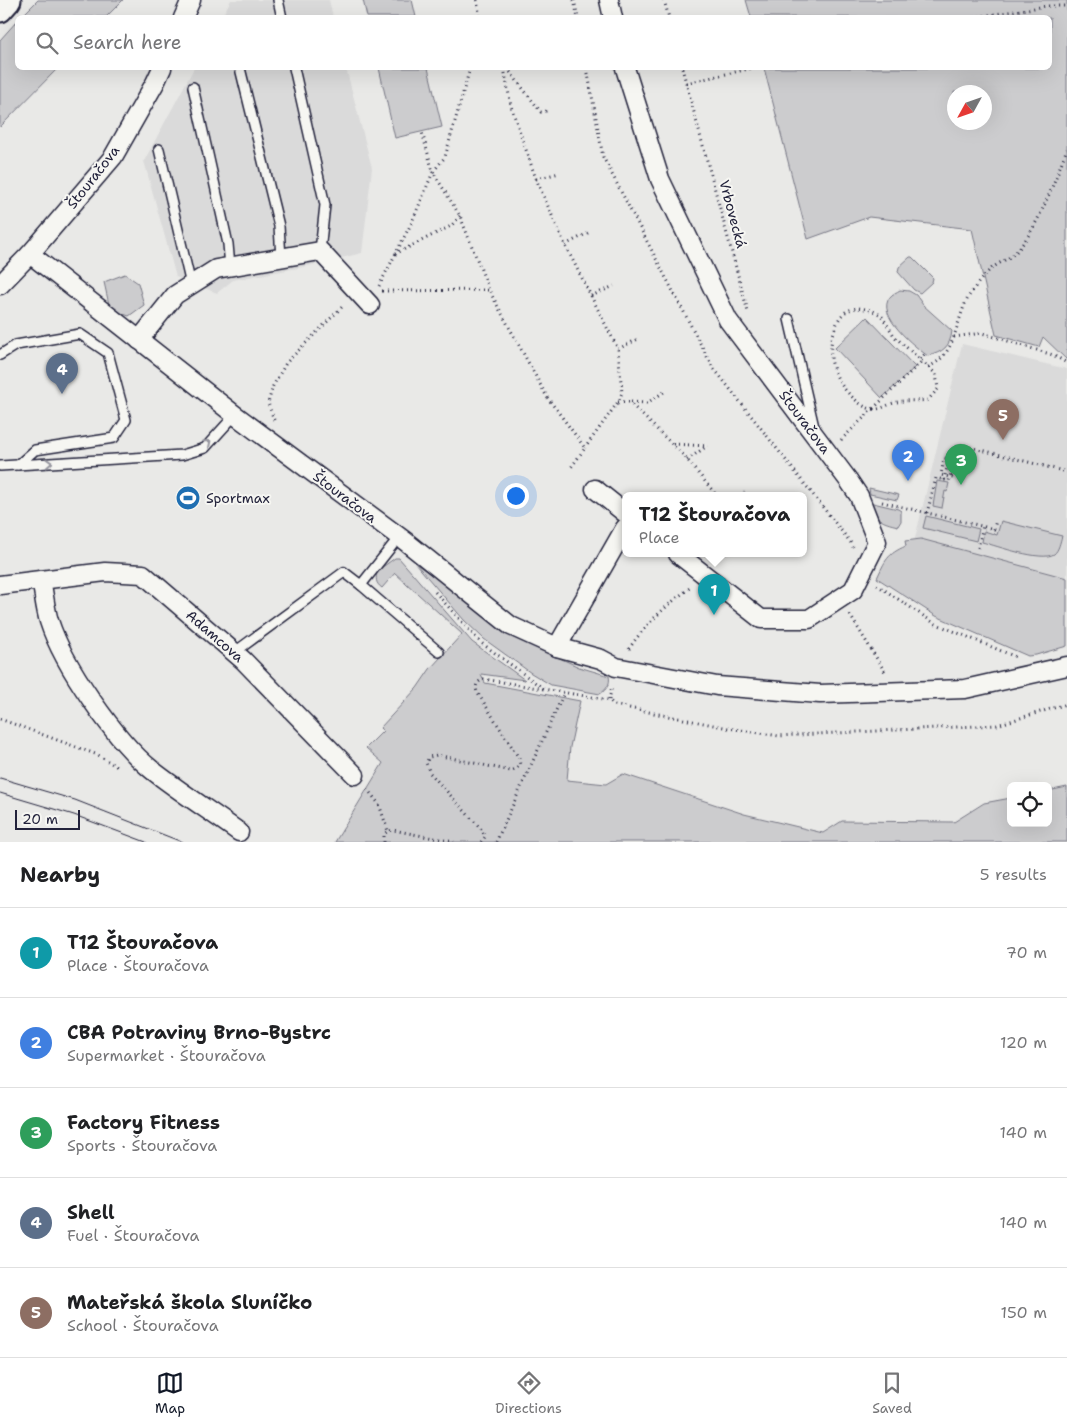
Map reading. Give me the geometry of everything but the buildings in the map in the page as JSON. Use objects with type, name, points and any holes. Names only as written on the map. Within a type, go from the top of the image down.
[{"type":"main road","points":[[0,9],[8,0]]},
{"type":"street","points":[[184,15],[191,0]]},
{"type":"street","points":[[609,0],[612,15]]},
{"type":"street","name":"Štouračova","points":[[0,285],[30,254],[113,157],[161,70]]},
{"type":"street","name":"Štouračova","points":[[626,70],[660,179],[728,320],[859,496],[877,542],[853,590],[808,619],[761,619],[682,557]]},
{"type":"street","points":[[139,340],[175,295],[216,269],[230,266],[320,251],[373,298]]},
{"type":"street","name":"Štouračova","points":[[30,254],[236,416],[399,537],[512,626],[557,647],[601,659],[616,667],[717,686],[820,694],[965,689],[1067,666]]},
{"type":"street","points":[[595,489],[622,511]]},
{"type":"street","points":[[557,647],[622,533]]},
{"type":"street","name":"Adamcova","points":[[0,585],[105,572],[143,574],[235,652],[355,775]]},
{"type":"street","points":[[41,580],[49,621],[60,646],[75,674],[101,713],[132,751],[152,770],[239,832]]},
{"type":"lane","points":[[278,0],[281,15]]},
{"type":"lane","points":[[240,70],[279,226],[281,258]]},
{"type":"lane","points":[[294,70],[325,205],[320,251]]},
{"type":"lane","points":[[193,87],[228,244],[230,266]]},
{"type":"lane","points":[[158,149],[191,285]]},
{"type":"lane","points":[[789,320],[815,435]]},
{"type":"lane","points":[[0,355],[16,344],[80,334],[108,353],[126,420],[114,438],[35,450],[18,465]]},
{"type":"lane","points":[[0,466],[182,455],[205,448],[236,416]]},
{"type":"lane","points":[[361,584],[399,537]]},
{"type":"lane","points":[[235,652],[344,572],[361,584],[439,652]]},
{"type":"path","points":[[477,0],[480,15]]},
{"type":"path","points":[[574,0],[577,15]]},
{"type":"path","points":[[664,0],[667,15]]},
{"type":"path","points":[[988,15],[1047,6],[1067,6]]},
{"type":"path","points":[[469,70],[445,157],[433,172],[460,216],[489,290],[547,397],[585,448]]},
{"type":"path","points":[[504,70],[511,106],[536,180],[565,245],[618,349],[622,392],[618,402],[570,468]]},
{"type":"path","points":[[510,70],[541,112],[547,111]]},
{"type":"path","name":"Vrbovecká","points":[[683,70],[750,319]]},
{"type":"path","points":[[686,83],[744,70]]},
{"type":"path","points":[[928,367],[938,363],[954,337],[968,297],[989,271],[1015,253],[1037,220],[1067,149]]},
{"type":"path","points":[[536,180],[559,173]]},
{"type":"path","points":[[395,254],[450,226],[460,216]]},
{"type":"path","points":[[565,245],[588,233]]},
{"type":"path","points":[[591,296],[614,286]]},
{"type":"path","points":[[373,298],[489,290]]},
{"type":"path","points":[[275,423],[268,403],[273,386],[286,363],[350,299]]},
{"type":"path","points":[[851,309],[871,310],[881,315],[895,337],[928,367],[936,374],[938,389],[928,400],[903,401],[893,403],[882,409],[873,409],[860,405],[838,381],[832,366],[830,344],[838,318],[851,309]]},
{"type":"path","points":[[954,337],[982,334],[1053,354],[1067,363]]},
{"type":"path","points":[[618,349],[640,338]]},
{"type":"path","points":[[828,452],[921,360],[924,354]]},
{"type":"path","points":[[618,402],[647,403],[664,392]]},
{"type":"path","points":[[630,402],[687,460],[714,492]]},
{"type":"path","points":[[672,444],[708,446],[687,460]]},
{"type":"path","points":[[927,513],[936,478],[948,481],[958,444],[1067,472]]},
{"type":"path","points":[[944,480],[946,473],[949,459],[944,458],[940,475],[947,476],[953,478]]},
{"type":"path","points":[[859,496],[994,528],[996,520]]},
{"type":"path","points":[[978,548],[983,526]]},
{"type":"path","points":[[609,700],[616,667],[640,632],[668,604],[706,576]]},
{"type":"path","points":[[840,598],[897,692]]},
{"type":"path","points":[[459,620],[480,642],[544,689]]},
{"type":"path","points":[[481,842],[485,837],[482,830],[430,773],[426,763],[429,757],[437,755],[510,771],[520,765],[519,758],[477,692],[476,686],[478,681],[484,679],[609,700],[614,705],[623,707],[779,736],[997,725],[1067,704]]},
{"type":"path","points":[[496,842],[564,693]]},
{"type":"path","points":[[0,719],[98,755],[123,769]]},
{"type":"path","points":[[355,775],[379,804],[388,831]]},
{"type":"path","points":[[384,842],[384,834],[393,830],[454,842]]},
{"type":"shaded area","points":[[38,0],[123,0],[108,15],[23,15]]},
{"type":"shaded area","points":[[231,0],[329,0],[333,15],[223,15]]},
{"type":"shaded area","points":[[363,0],[412,0],[416,15],[367,15]]},
{"type":"shaded area","points":[[746,0],[1067,0],[1067,360],[1043,337],[1039,347],[996,335],[972,229],[869,217],[808,239],[765,70],[1052,70],[1052,15],[750,15]]},
{"type":"shaded area","points":[[15,23],[15,70],[56,70],[0,127],[0,40]]},
{"type":"shaded area","points":[[193,70],[347,70],[372,168],[362,253],[308,266],[233,280],[217,293],[176,277],[144,161]]},
{"type":"shaded area","points":[[379,70],[428,70],[442,127],[395,138]]},
{"type":"shaded area","points":[[910,257],[933,278],[932,282],[920,293],[914,290],[898,272],[899,267]]},
{"type":"shaded area","points":[[125,274],[138,283],[144,305],[129,316],[110,309],[104,282]]},
{"type":"shaded area","points":[[900,290],[909,291],[916,295],[923,305],[952,331],[950,341],[942,351],[928,356],[914,346],[898,330],[888,313],[887,304],[891,296]]},
{"type":"shaded area","points":[[867,317],[915,367],[882,398],[835,348]]},
{"type":"shaded area","points":[[962,344],[1067,369],[1067,641],[902,592]]},
{"type":"shaded area","points":[[937,481],[949,483],[947,492],[945,491],[942,508],[933,506]]},
{"type":"shaded area","points":[[869,488],[899,495],[897,500],[870,494]]},
{"type":"shaded area","points":[[869,502],[901,511],[901,521],[898,526],[880,519],[874,513]]},
{"type":"shaded area","points":[[926,516],[979,529],[976,541],[923,528]]},
{"type":"shaded area","points":[[1001,521],[1062,536],[1056,552],[1048,556],[1030,555],[982,542],[984,531],[997,535]]},
{"type":"shaded area","points":[[921,539],[1067,578],[1067,646],[1028,656],[936,616],[877,578],[887,559],[906,546],[905,541]]},
{"type":"shaded area","points":[[395,558],[399,558],[472,642],[525,680],[481,674],[485,683],[580,701],[570,747],[567,780],[606,784],[623,774],[744,814],[823,833],[842,821],[954,822],[984,803],[1007,799],[1007,827],[1052,827],[1052,790],[1067,787],[1067,842],[335,842],[383,763],[366,748],[383,731],[380,728],[417,688],[430,669],[462,634],[395,573],[382,588],[377,583],[377,571]]},
{"type":"shaded area","points":[[415,563],[525,642],[579,667],[609,676],[608,686],[600,694],[551,685],[531,673],[484,639],[464,620]]},
{"type":"tram line","points":[[0,778],[75,800],[182,842]]},
{"type":"tram line","points":[[0,793],[74,815],[146,842]]},
{"type":"place","name":"Shell","points":[[62,394]]},
{"type":"place","name":"Mateřská škola Sluníčko","points":[[1003,440]]},
{"type":"place","name":"CBA Potraviny Brno-Bystrc","points":[[908,481]]},
{"type":"place","name":"Factory Fitness","points":[[961,485]]},
{"type":"place","name":"Sportmax","points":[[188,498]]},
{"type":"place","name":"T12 Štouračova","points":[[714,615]]}]
